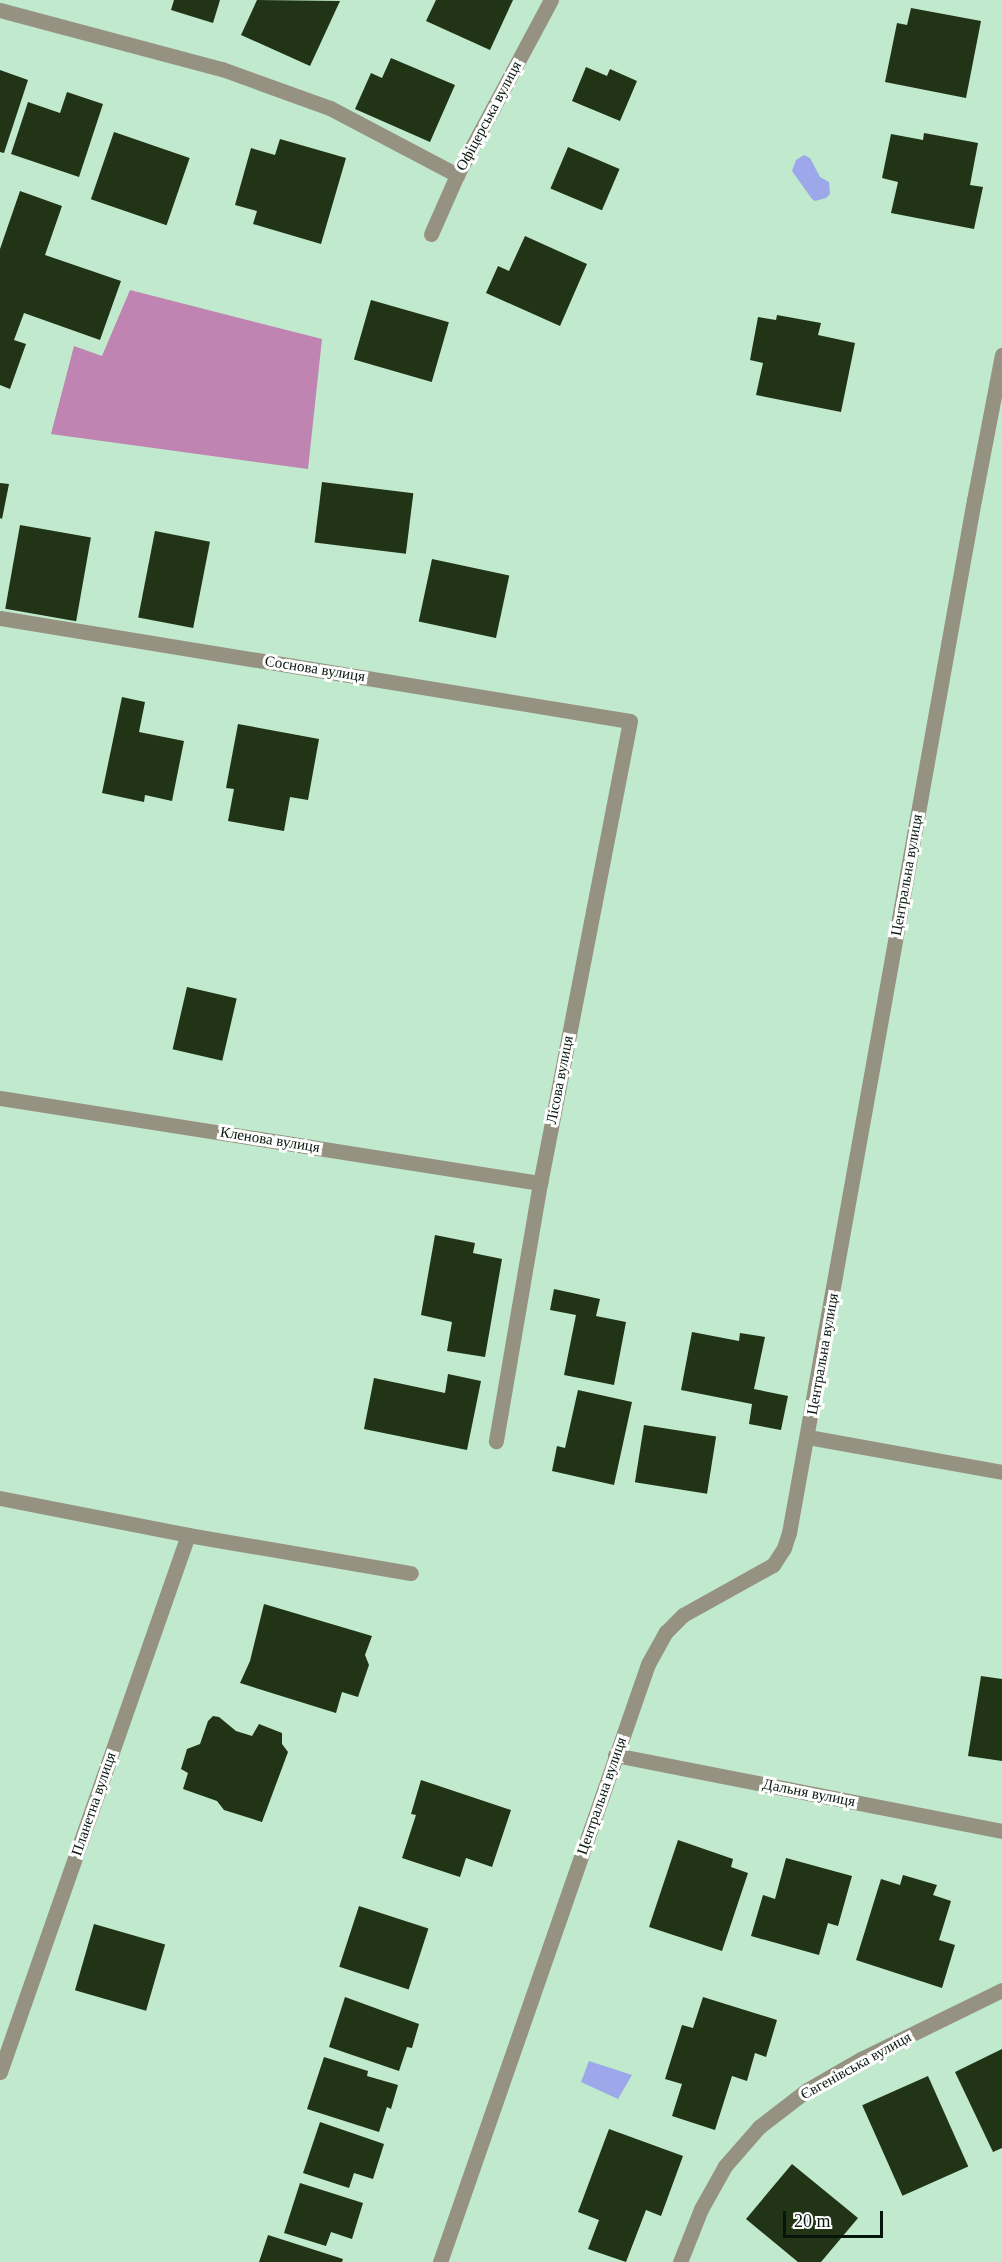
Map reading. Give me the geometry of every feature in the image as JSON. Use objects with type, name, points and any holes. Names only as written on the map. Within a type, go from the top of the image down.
[{"type":"street","name":"Офіцерська вулиця","points":[[431,234],[457,175],[552,0]]},
{"type":"street","points":[[0,10],[233,73],[330,108],[457,175]]},
{"type":"street","name":"Центральна вулиця","points":[[440,2262],[648,1665],[666,1632],[683,1615],[773,1565],[784,1548],[808,1437],[969,523],[1002,355]]},
{"type":"street","name":"Соснова вулиця","points":[[0,618],[630,721]]},
{"type":"street","name":"Лісова вулиця","points":[[496,1441],[540,1183],[630,721]]},
{"type":"street","name":"Кленова вулиця","points":[[0,1098],[540,1183]]},
{"type":"street","points":[[808,1437],[1002,1472]]},
{"type":"street","points":[[0,1498],[188,1535],[411,1573]]},
{"type":"street","name":"Планетна вулиця","points":[[0,2072],[188,1535]]},
{"type":"street","name":"Дальня вулиця","points":[[615,1755],[1002,1832]]},
{"type":"street","name":"Євгенівська вулиця","points":[[680,2262],[700,2209],[725,2166],[759,2127],[807,2090],[843,2069],[1002,1990]]},
{"type":"shaded area","points":[[130,290],[322,339],[308,469],[51,434],[74,346],[102,356]]},
{"type":"water","points":[[804,155],[810,158],[820,177],[829,182],[830,194],[826,198],[815,201],[812,199],[792,171],[796,160]]},
{"type":"water","points":[[589,2061],[632,2075],[618,2099],[581,2082]]},
{"type":"building","points":[[174,0],[220,0],[213,23],[171,10]]},
{"type":"building","points":[[257,0],[340,1],[310,66],[241,35]]},
{"type":"building","points":[[436,0],[513,0],[490,50],[426,21]]},
{"type":"building","points":[[911,8],[981,21],[966,98],[885,82],[897,23],[907,25]]},
{"type":"building","points":[[391,58],[455,85],[430,142],[355,109],[371,73],[382,78]]},
{"type":"building","points":[[586,67],[607,76],[610,69],[637,81],[620,121],[572,101]]},
{"type":"building","points":[[0,70],[28,80],[4,153],[0,152]]},
{"type":"building","points":[[67,92],[103,104],[79,177],[11,154],[28,102],[60,113]]},
{"type":"building","points":[[114,132],[190,158],[167,225],[91,199]]},
{"type":"building","points":[[924,133],[978,143],[970,185],[983,187],[974,229],[891,213],[898,182],[882,178],[891,134],[923,140]]},
{"type":"building","points":[[280,139],[346,158],[321,244],[253,224],[257,211],[235,205],[251,148],[275,155]]},
{"type":"building","points":[[568,147],[620,169],[602,210],[550,188]]},
{"type":"building","points":[[20,191],[62,206],[45,255],[121,281],[100,340],[24,313],[14,340],[26,344],[10,389],[0,385],[0,249]]},
{"type":"building","points":[[525,236],[587,264],[560,326],[486,293],[498,266],[509,271]]},
{"type":"building","points":[[371,300],[449,322],[432,382],[354,360]]},
{"type":"building","points":[[777,315],[821,323],[818,335],[855,343],[841,412],[756,395],[763,363],[750,360],[758,317],[776,320]]},
{"type":"building","points":[[322,482],[413,493],[406,554],[315,543]]},
{"type":"building","points":[[0,483],[9,484],[2,519],[0,518]]},
{"type":"building","points":[[20,525],[91,538],[76,621],[5,609]]},
{"type":"building","points":[[155,531],[210,542],[193,628],[138,617]]},
{"type":"building","points":[[432,559],[509,575],[496,638],[419,622]]},
{"type":"building","points":[[122,697],[145,702],[139,732],[184,741],[172,801],[145,795],[144,802],[102,793]]},
{"type":"building","points":[[238,724],[319,739],[308,800],[290,797],[284,831],[228,821],[234,789],[226,788]]},
{"type":"building","points":[[187,987],[237,998],[222,1061],[173,1049]]},
{"type":"building","points":[[435,1235],[475,1243],[473,1253],[502,1259],[485,1357],[447,1351],[452,1322],[421,1315]]},
{"type":"building","points":[[554,1289],[600,1299],[596,1316],[626,1322],[614,1385],[564,1375],[576,1315],[550,1310]]},
{"type":"building","points":[[692,1332],[739,1341],[740,1333],[765,1337],[754,1389],[788,1396],[781,1430],[749,1424],[752,1404],[681,1390]]},
{"type":"building","points":[[448,1374],[481,1381],[467,1450],[364,1429],[374,1378],[445,1393]]},
{"type":"building","points":[[578,1390],[632,1402],[614,1485],[552,1471],[557,1446],[565,1448]]},
{"type":"building","points":[[644,1425],[716,1436],[707,1494],[635,1482]]},
{"type":"building","points":[[264,1604],[372,1636],[365,1655],[369,1665],[358,1697],[342,1692],[336,1713],[240,1683],[250,1661]]},
{"type":"building","points":[[981,1676],[1002,1679],[1002,1761],[968,1756]]},
{"type":"building","points":[[213,1716],[219,1717],[236,1731],[252,1736],[259,1724],[282,1733],[282,1744],[288,1752],[262,1822],[224,1810],[217,1801],[183,1789],[188,1773],[181,1769],[187,1749],[200,1744],[208,1721]]},
{"type":"building","points":[[421,1780],[511,1810],[492,1867],[466,1858],[460,1877],[402,1858],[416,1815],[411,1814]]},
{"type":"building","points":[[678,1840],[733,1859],[731,1867],[748,1873],[722,1951],[649,1927]]},
{"type":"building","points":[[786,1858],[852,1876],[838,1926],[828,1923],[819,1955],[751,1936],[763,1895],[775,1899]]},
{"type":"building","points":[[903,1875],[937,1885],[933,1895],[951,1901],[939,1940],[955,1945],[942,1988],[856,1960],[881,1879],[900,1885]]},
{"type":"building","points":[[359,1906],[428,1929],[409,1989],[339,1967]]},
{"type":"building","points":[[94,1924],[165,1944],[146,2011],[75,1990]]},
{"type":"building","points":[[345,1997],[419,2024],[412,2048],[407,2047],[399,2071],[329,2047]]},
{"type":"building","points":[[703,1997],[777,2020],[766,2057],[755,2053],[747,2081],[732,2076],[715,2130],[672,2116],[682,2084],[665,2079],[682,2025],[693,2028]]},
{"type":"building","points":[[1002,2049],[1002,2148],[993,2152],[955,2072]]},
{"type":"building","points":[[324,2057],[368,2071],[367,2076],[398,2085],[391,2109],[387,2107],[379,2132],[307,2109]]},
{"type":"building","points":[[928,2076],[968,2166],[902,2196],[862,2105]]},
{"type":"building","points":[[320,2122],[384,2144],[373,2179],[354,2173],[349,2188],[303,2173]]},
{"type":"building","points":[[609,2129],[683,2156],[661,2216],[646,2210],[626,2262],[588,2249],[599,2220],[578,2212]]},
{"type":"building","points":[[792,2164],[858,2218],[821,2262],[798,2262],[746,2219]]},
{"type":"building","points":[[300,2183],[363,2203],[352,2239],[331,2232],[326,2246],[284,2233]]},
{"type":"building","points":[[268,2235],[343,2259],[342,2262],[259,2262]]}]
